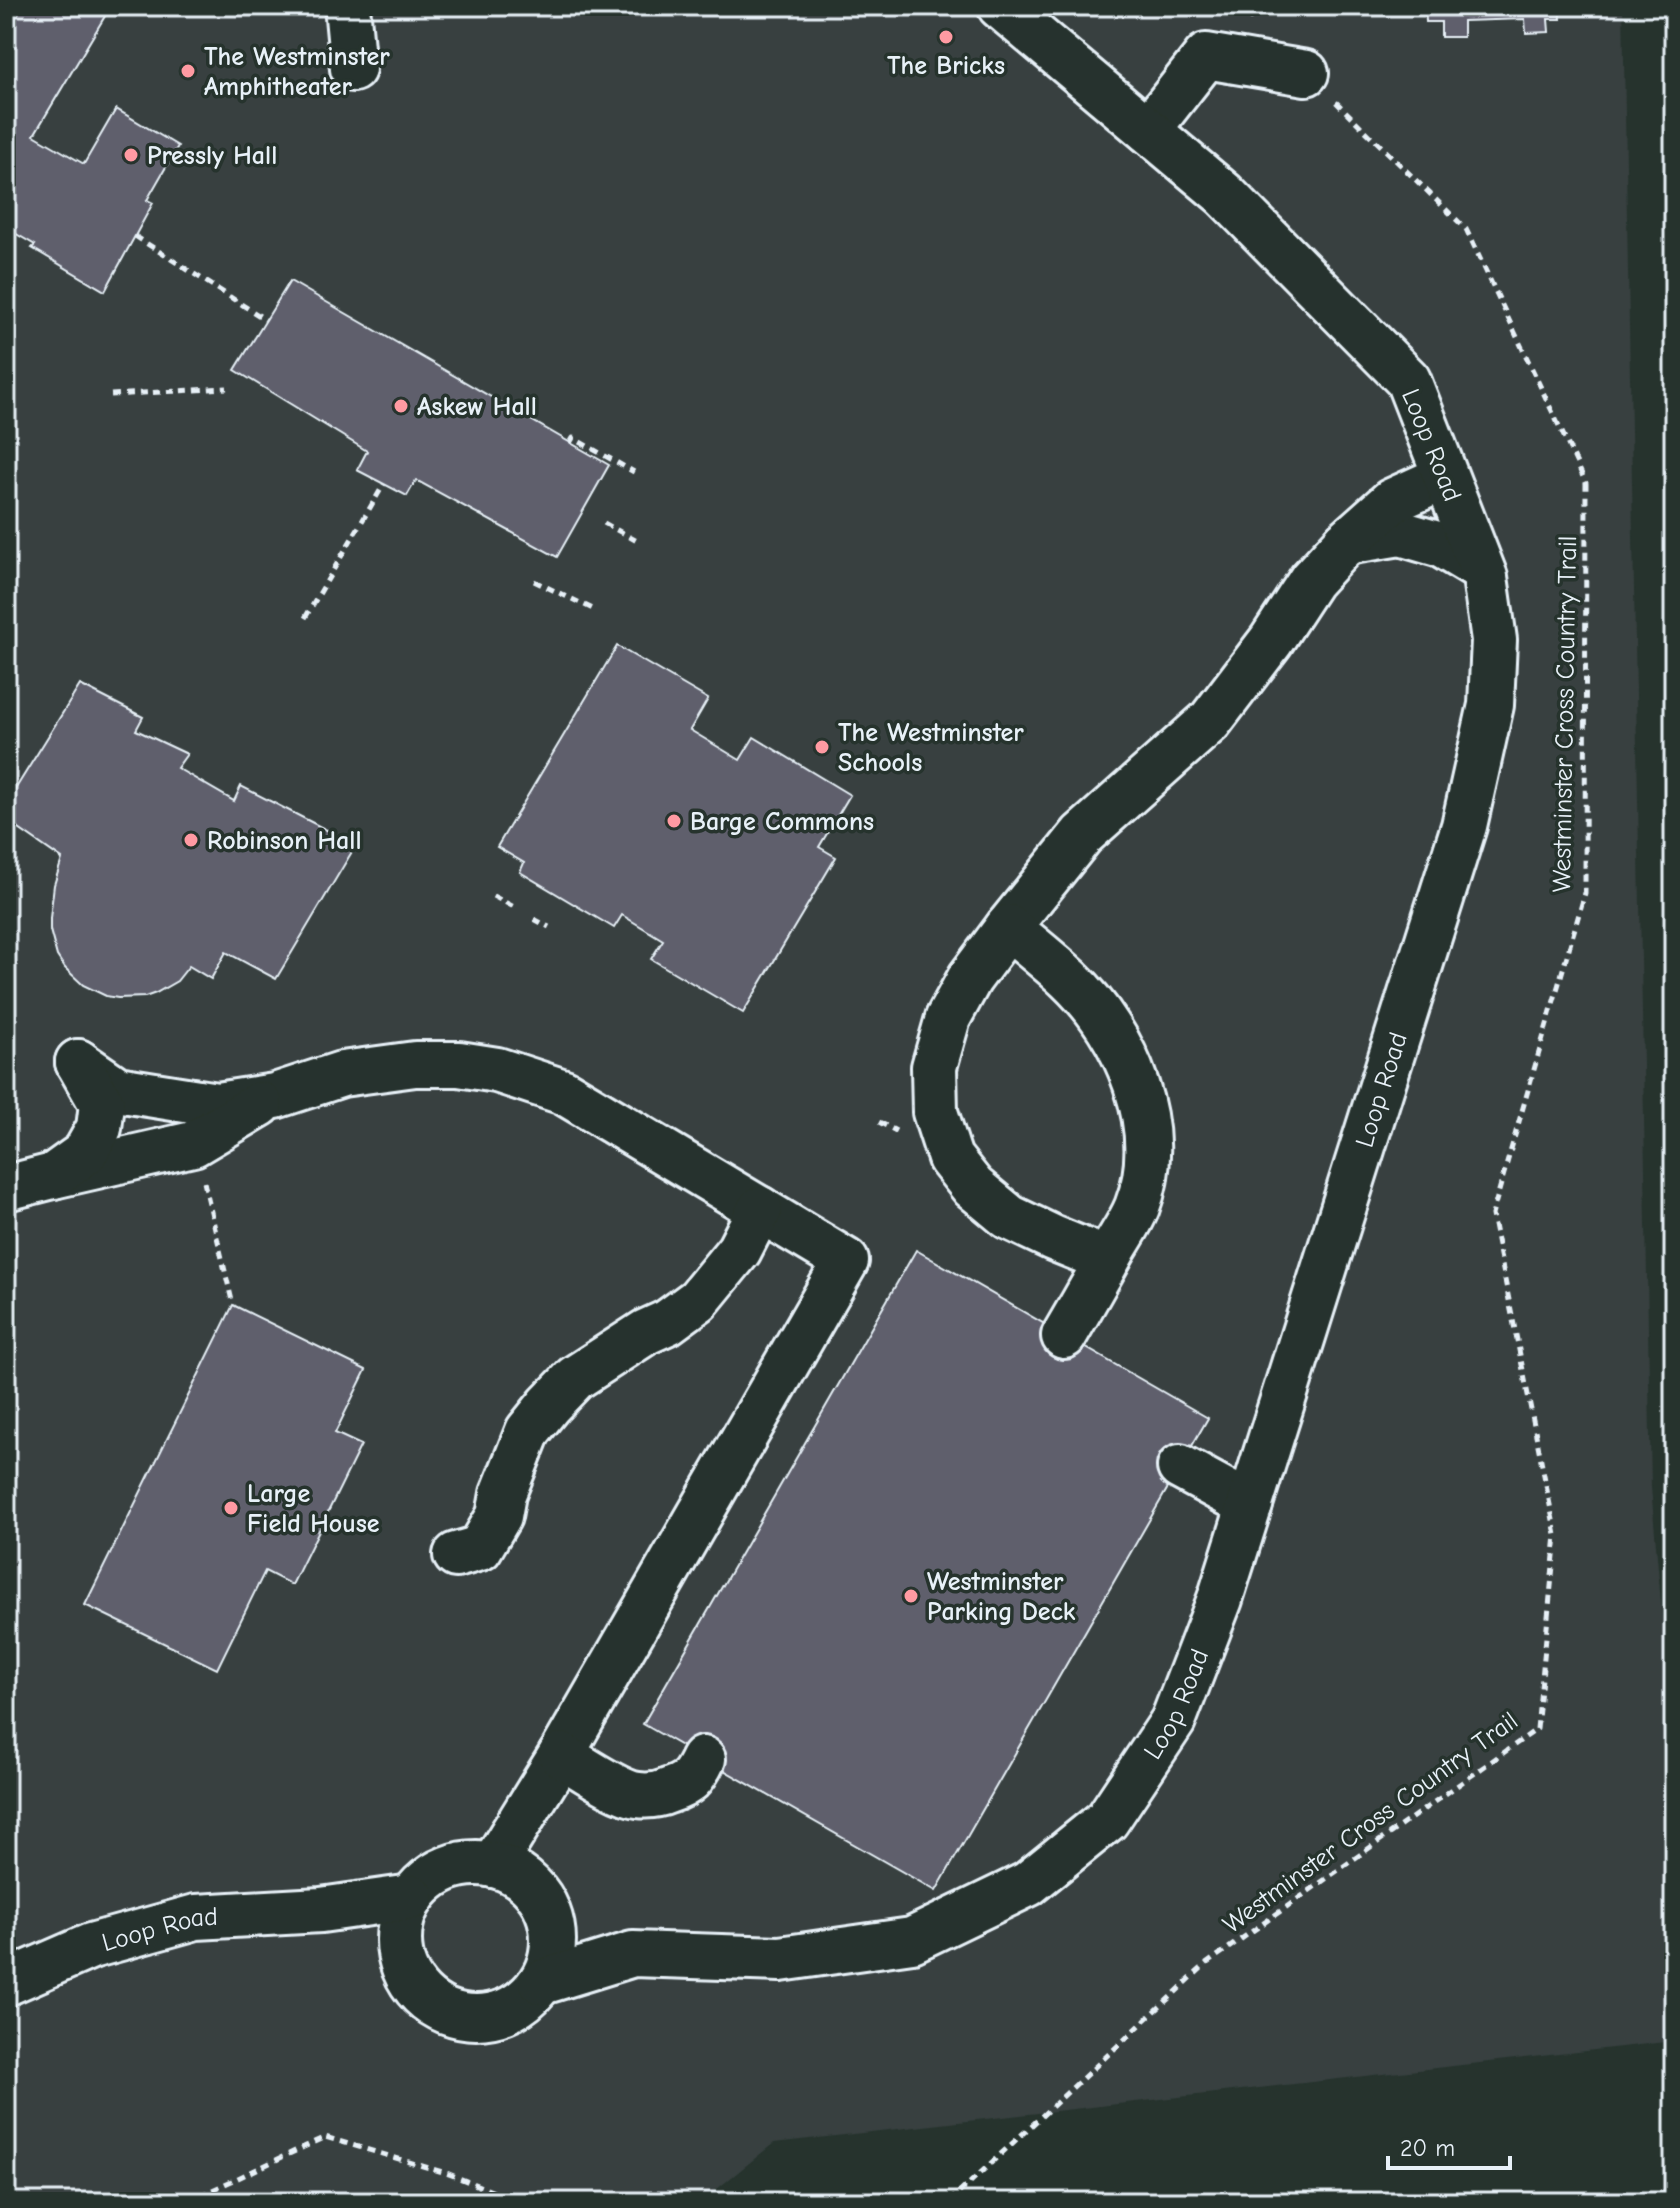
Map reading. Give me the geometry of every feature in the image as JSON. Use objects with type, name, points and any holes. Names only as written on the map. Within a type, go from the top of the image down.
[{"type":"lane","points":[[347,6],[353,69]]},
{"type":"lane","name":"Loop Road","points":[[542,1982],[633,1954],[780,1959],[912,1940],[1028,1884],[1107,1820],[1173,1721],[1220,1599],[1464,826],[1491,705],[1494,640],[1485,577],[1408,380],[1224,194],[1000,6]]},
{"type":"lane","points":[[1148,130],[1206,56],[1306,73]]},
{"type":"lane","points":[[1107,1260],[1009,1217],[973,1187],[950,1158],[935,1112],[934,1067],[948,1018],[970,978],[1082,835],[1210,721],[1271,641],[1311,580],[1346,542],[1392,501],[1445,477]]},
{"type":"lane","points":[[1346,542],[1400,533],[1441,545],[1481,569]]},
{"type":"lane","points":[[1008,927],[1071,980],[1103,1019],[1120,1047],[1136,1085],[1145,1127],[1147,1173],[1136,1209],[1064,1336]]},
{"type":"lane","points":[[53,1176],[85,1153],[99,1128],[102,1104],[78,1062],[117,1089],[217,1105],[275,1096],[342,1074],[415,1064],[459,1064],[497,1070],[564,1092],[846,1261],[561,1755],[493,1865]]},
{"type":"lane","points":[[6,1188],[193,1144],[275,1096]]},
{"type":"lane","points":[[456,1555],[480,1548],[499,1516],[503,1494],[528,1431],[549,1405],[575,1378],[646,1332],[668,1322],[698,1300],[739,1250],[760,1209]]},
{"type":"lane","points":[[1180,1467],[1250,1505]]},
{"type":"lane","points":[[561,1755],[635,1795],[658,1795],[683,1786],[695,1776],[703,1759]]},
{"type":"lane","points":[[470,1863],[493,1865],[513,1872],[530,1884],[544,1901],[554,1942],[551,1962],[542,1982],[509,2011],[486,2017],[464,2017],[443,2010],[424,1998],[410,1981],[401,1961],[398,1939],[402,1917],[412,1897],[428,1879],[447,1868],[470,1863]]},
{"type":"lane","name":"Loop Road","points":[[6,1983],[91,1946],[196,1917],[321,1910],[412,1897]]},
{"type":"lane","points":[[321,1910],[401,1961]]},
{"type":"lane","name":"Loop Road","points":[[551,1920],[633,1954]]},
{"type":"path","points":[[1238,6],[1261,28]]},
{"type":"path","name":"Westminster Cross Country Trail","points":[[949,2202],[1206,1964],[1537,1729],[1556,1535],[1492,1215],[1585,893],[1586,483],[1466,229],[1306,73]]},
{"type":"path","points":[[135,236],[266,320]]},
{"type":"path","points":[[111,395],[227,388]]},
{"type":"path","points":[[570,443],[573,438],[634,472]]},
{"type":"path","points":[[305,618],[384,484]]},
{"type":"path","points":[[604,523],[637,541]]},
{"type":"path","points":[[534,581],[593,609]]},
{"type":"path","points":[[493,896],[514,907]]},
{"type":"path","points":[[534,919],[549,927]]},
{"type":"path","points":[[201,1174],[233,1305]]},
{"type":"path","points":[[187,2202],[325,2137],[449,2174],[519,2202]]},
{"type":"shaded area","name":"The Westminster Schools","points":[[6,6],[1623,6],[1651,1487],[1674,1753],[1674,2041],[774,2143],[701,2202],[6,2202]]},
{"type":"building","name":"Pressly Hall","points":[[6,6],[111,6],[34,135],[84,164],[116,109],[178,146],[147,200],[153,203],[105,291],[32,248],[35,245],[6,228]]},
{"type":"building","points":[[1425,6],[1560,6],[1561,19],[1548,19],[1549,32],[1526,33],[1525,19],[1463,21],[1463,37],[1441,37],[1441,22],[1426,22]]},
{"type":"building","name":"Askew Hall","points":[[290,281],[609,465],[557,557],[416,480],[407,496],[357,470],[367,451],[235,370]]},
{"type":"building","name":"Barge Commons","points":[[617,646],[708,699],[690,730],[740,760],[754,737],[850,795],[819,847],[836,857],[743,1013],[651,959],[663,940],[622,915],[614,928],[520,872],[524,863],[497,847]]},
{"type":"building","name":"Robinson Hall","points":[[80,685],[143,717],[136,730],[187,754],[177,768],[234,801],[241,786],[356,845],[276,979],[226,952],[211,979],[189,966],[177,981],[156,993],[145,997],[118,998],[83,985],[57,956],[50,918],[54,885],[62,859],[6,820],[6,804]]},
{"type":"building","name":"Westminster Parking Deck","points":[[916,1250],[1208,1418],[936,1891],[643,1724]]},
{"type":"building","name":"Large Field House","points":[[233,1305],[366,1370],[335,1433],[361,1445],[292,1585],[265,1571],[217,1669],[85,1605]]},
{"type":"place","name":"The Bricks","points":[[946,37]]},
{"type":"place","name":"The Westminster Amphitheater","points":[[188,71]]},
{"type":"place","name":"Pressly Hall","points":[[131,155]]},
{"type":"place","name":"Askew Hall","points":[[401,406]]},
{"type":"place","name":"The Westminster Schools","points":[[822,747]]},
{"type":"place","name":"Barge Commons","points":[[674,821]]},
{"type":"place","name":"Robinson Hall","points":[[191,840]]},
{"type":"place","name":"Large Field House","points":[[231,1508]]},
{"type":"place","name":"Westminster Parking Deck","points":[[911,1596]]}]
